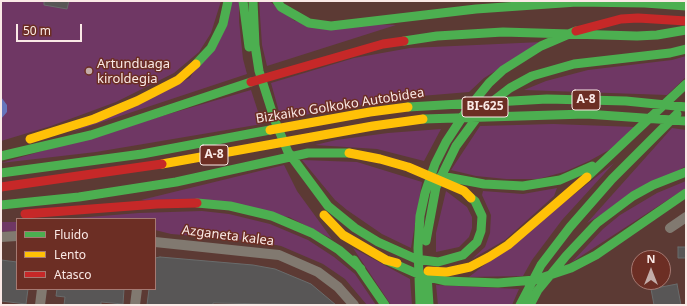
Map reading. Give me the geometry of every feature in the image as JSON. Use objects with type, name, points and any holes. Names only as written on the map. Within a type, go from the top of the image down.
[{"type":"main road","points":[[1,147],[94,119],[137,101],[178,80],[194,67],[211,48],[222,24],[228,1]]},
{"type":"main road","points":[[243,1],[254,61],[275,121],[288,152],[304,183],[324,215],[385,305]]},
{"type":"main road","points":[[253,1],[254,61]]},
{"type":"main road","points":[[277,1],[282,7],[309,22],[331,26],[476,9],[536,5],[617,2],[686,6]]},
{"type":"main road","points":[[425,25],[536,5]]},
{"type":"main road","points":[[420,305],[417,263],[418,234],[425,193],[435,164],[457,124],[489,83],[527,54],[555,39],[582,28],[603,23],[638,18],[686,21]]},
{"type":"main road","points":[[1,156],[91,135],[272,75],[362,48],[437,36],[531,32],[657,36],[686,30]]},
{"type":"main road","points":[[272,75],[354,44],[390,33]]},
{"type":"main road","name":"BI-625","points":[[429,305],[426,238],[436,187],[464,132],[484,108],[510,88],[532,76],[556,68],[595,60],[670,53],[686,49]]},
{"type":"main road","points":[[386,260],[424,271],[447,272],[470,267],[489,258],[508,244],[609,158],[686,84]]},
{"type":"main road","name":"Bizkaiko Golkoko Autobidea","points":[[1,173],[142,154],[370,112],[424,105],[547,99],[626,101],[686,106]]},
{"type":"main road","points":[[520,305],[541,265],[570,227],[612,179],[686,106]]},
{"type":"main road","name":"Bizkaiko Golkoko Autobidea","points":[[1,187],[146,167],[365,127],[426,119],[549,114],[626,116],[686,121]]},
{"type":"main road","points":[[1,205],[79,197],[176,182],[308,153],[333,152],[358,154],[469,182],[510,186],[535,185],[573,175],[609,158]]},
{"type":"main road","points":[[304,183],[341,217],[378,242],[407,256],[427,261],[450,259],[463,255],[477,242],[481,231],[482,216],[475,201],[464,191],[408,167]]},
{"type":"main road","points":[[530,305],[538,290],[566,256],[603,218],[640,192],[675,175],[686,172]]},
{"type":"main road","points":[[324,215],[343,235],[408,271],[430,278],[469,283],[510,283],[548,276],[571,268],[596,255],[686,193]]},
{"type":"main road","points":[[16,214],[157,204],[203,203],[230,206],[272,216],[312,233],[339,250],[361,269]]},
{"type":"street","points":[[670,228],[686,217]]},
{"type":"street","points":[[1,237],[16,236]]},
{"type":"street","name":"Azganeta kalea","points":[[156,242],[279,255],[318,272],[338,287],[354,305]]},
{"type":"street","points":[[40,305],[42,290]]},
{"type":"street","points":[[135,305],[136,290]]},
{"type":"shaded area","name":"Artunduaga kiroldegia","points":[[1,1],[221,1],[211,33],[199,52],[174,73],[116,102],[51,126],[1,141]]},
{"type":"shaded area","points":[[232,1],[239,1],[239,21],[243,59],[247,74],[72,132],[190,78]]},
{"type":"shaded area","points":[[259,1],[269,1],[295,21],[396,25],[267,66],[262,45]]},
{"type":"shaded area","points":[[542,42],[484,78],[469,92],[409,97],[281,119],[271,83],[354,58],[410,48]]},
{"type":"shaded area","points":[[686,56],[686,77],[667,95],[524,90],[546,81],[588,70],[672,60]]},
{"type":"shaded area","points":[[251,90],[262,124],[96,152],[1,163]]},
{"type":"shaded area","points":[[553,124],[636,127],[609,150],[589,161],[564,172],[538,179],[506,179],[476,176],[451,170],[480,126]]},
{"type":"shaded area","points":[[672,128],[686,130],[686,166],[587,223]]},
{"type":"shaded area","points":[[441,129],[424,161],[377,149],[315,145],[336,140],[388,133]]},
{"type":"shaded area","points":[[302,160],[357,162],[422,182],[411,248],[382,234],[347,210],[335,200]]},
{"type":"shaded area","points":[[614,163],[562,220],[532,260],[523,276],[469,277]]},
{"type":"shaded area","points":[[284,165],[297,191],[332,239],[289,217],[141,200]]},
{"type":"shaded area","points":[[686,181],[686,188],[572,262],[603,229],[620,215],[657,193]]},
{"type":"shaded area","points":[[557,188],[554,196],[505,240],[472,259],[485,247],[490,233],[491,215],[482,195],[483,191],[523,194]]},
{"type":"shaded area","points":[[446,191],[467,207],[472,217],[472,228],[469,237],[459,247],[436,252],[436,233]]},
{"type":"shaded area","points":[[202,211],[229,214],[270,224],[308,240],[334,257],[355,274],[376,305],[367,305],[345,279],[323,264],[281,246],[256,241],[171,234],[156,230],[156,218],[76,218],[139,213]]},
{"type":"shaded area","points":[[1,222],[16,222],[16,231],[1,232]]},
{"type":"shaded area","points":[[353,248],[410,279],[412,305],[391,305]]},
{"type":"shaded area","points":[[436,285],[519,289],[512,305],[438,305]]},
{"type":"water","points":[[1,97],[7,105],[7,112],[1,119]]},
{"type":"building","points":[[44,1],[69,1],[67,9],[44,5]]},
{"type":"building","points":[[678,247],[686,247],[686,258],[678,258]]},
{"type":"building","points":[[156,258],[253,265],[275,269],[311,284],[336,305],[213,303],[213,305],[147,305],[149,290],[156,290]]},
{"type":"building","points":[[1,260],[16,262],[16,290],[28,290],[26,304],[1,301]]},
{"type":"building","points":[[677,284],[681,305],[654,305],[651,290],[671,290],[671,285]]},
{"type":"building","points":[[57,290],[124,290],[123,304],[101,302],[101,305],[64,305],[65,297],[56,296]]},
{"type":"traffic: fast","points":[[196,64],[211,48],[223,24],[228,1]]},
{"type":"traffic: fast","points":[[243,1],[249,47]]},
{"type":"traffic: fast","points":[[253,1],[255,45],[259,71],[275,121],[288,152],[328,206],[355,228],[378,242],[416,259],[438,262],[463,255],[477,242],[481,231],[482,216],[475,201],[471,198]]},
{"type":"traffic: fast","points":[[277,1],[281,7],[309,23],[331,26],[476,9],[577,2],[645,3],[686,6]]},
{"type":"traffic: fast","points":[[404,41],[437,36],[503,32],[637,36],[657,35],[686,30]]},
{"type":"traffic: fast","points":[[420,305],[418,248],[420,216],[425,193],[435,164],[446,142],[467,110],[489,83],[503,70],[541,46],[576,31]]},
{"type":"traffic: fast","points":[[426,241],[436,187],[456,146],[484,108],[510,88],[532,76],[574,64],[670,53],[686,49]]},
{"type":"traffic: fast","points":[[1,156],[91,135],[251,82]]},
{"type":"traffic: fast","points":[[587,177],[686,84]]},
{"type":"traffic: fast","points":[[408,107],[547,99],[626,101],[686,107]]},
{"type":"traffic: fast","points":[[423,119],[586,114],[686,121]]},
{"type":"traffic: fast","points":[[520,305],[541,265],[570,227],[612,179],[677,114]]},
{"type":"traffic: fast","points":[[1,173],[142,154],[270,130]]},
{"type":"traffic: fast","points":[[1,205],[79,197],[176,182],[308,153],[349,153]]},
{"type":"traffic: fast","points":[[441,176],[484,184],[523,186],[560,180],[592,166]]},
{"type":"traffic: fast","points":[[530,305],[538,290],[566,256],[597,223],[633,196],[653,185],[686,172]]},
{"type":"traffic: fast","points":[[386,260],[420,275],[446,281],[498,283],[535,280],[571,268],[596,255],[686,193]]},
{"type":"traffic: fast","points":[[197,203],[230,206],[272,216],[312,233],[339,250],[361,269]]},
{"type":"traffic: fast","points":[[354,260],[385,305]]},
{"type":"traffic: fast","points":[[427,275],[429,305]]},
{"type":"traffic: slow","points":[[30,139],[94,119],[137,101],[178,80],[196,64]]},
{"type":"traffic: slow","points":[[270,130],[370,112],[408,107]]},
{"type":"traffic: slow","points":[[162,164],[373,126],[423,119]]},
{"type":"traffic: slow","points":[[349,153],[380,159],[408,167],[464,191],[471,198]]},
{"type":"traffic: slow","points":[[428,271],[447,272],[470,267],[489,257],[508,245],[587,177]]},
{"type":"traffic: slow","points":[[324,215],[343,235],[386,260],[397,263]]},
{"type":"traffic: jam","points":[[576,31],[621,19],[638,18],[686,21]]},
{"type":"traffic: jam","points":[[251,82],[383,44],[404,41]]},
{"type":"traffic: jam","points":[[1,187],[162,164]]},
{"type":"traffic: jam","points":[[25,214],[157,204],[197,203]]},
{"type":"place","name":"Artunduaga kiroldegia","points":[[89,71]]}]
